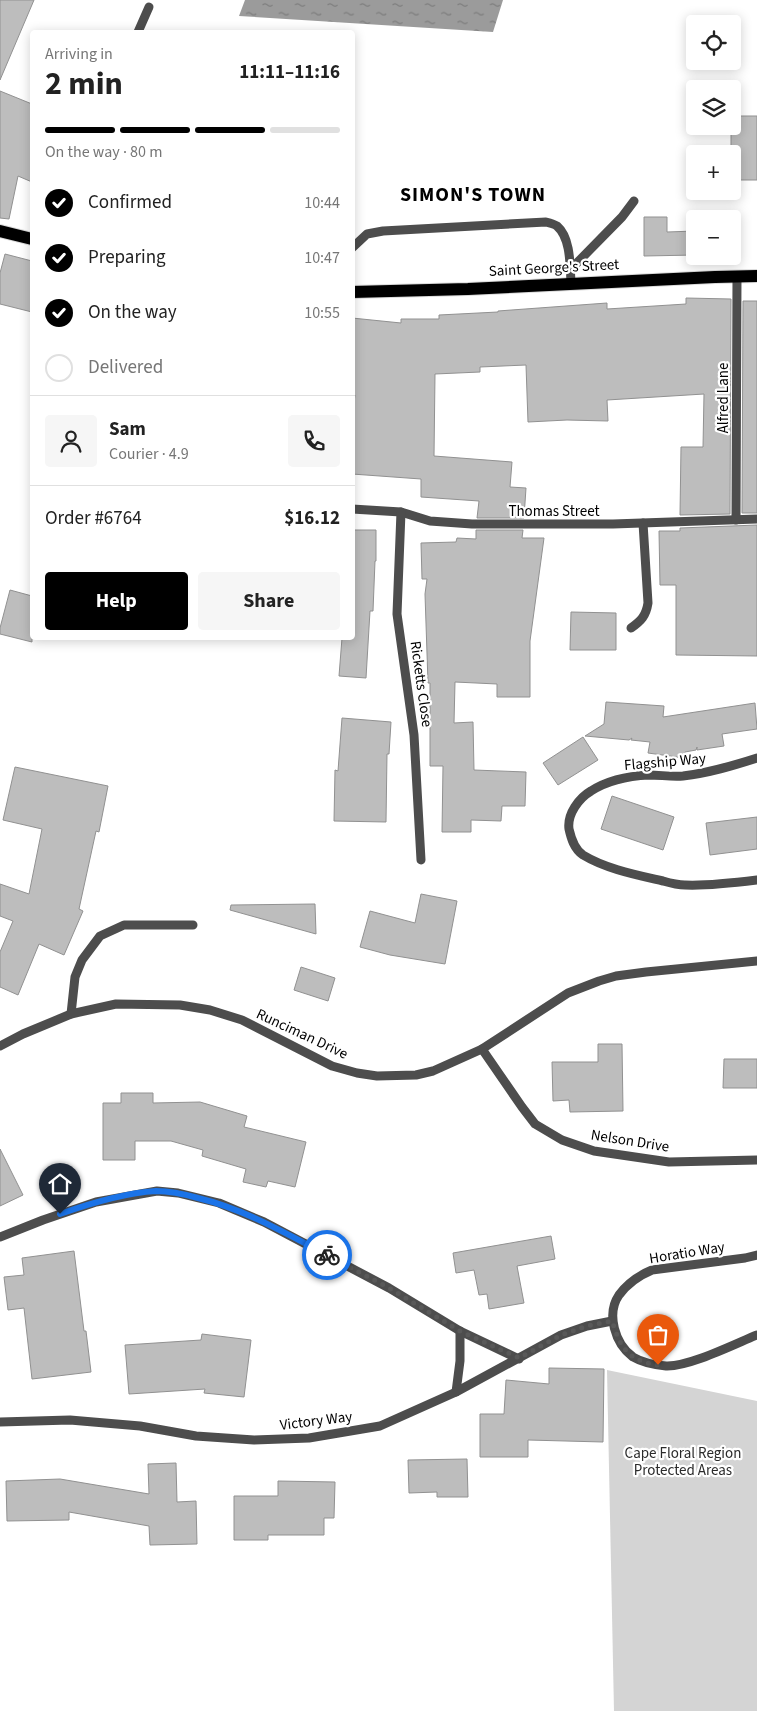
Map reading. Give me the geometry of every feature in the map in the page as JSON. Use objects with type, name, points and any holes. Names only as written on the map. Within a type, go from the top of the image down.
[{"type":"main road","points":[[0,231],[30,238]]},
{"type":"main road","name":"Saint George's Street","points":[[355,292],[468,290],[571,283],[757,276]]},
{"type":"street","points":[[139,30],[150,7]]},
{"type":"street","points":[[570,270],[634,201]]},
{"type":"street","points":[[355,245],[367,234],[383,231],[546,222],[555,224],[563,234],[571,283]]},
{"type":"street","name":"Alfred Lane","points":[[736,520],[737,277]]},
{"type":"street","name":"Thomas Street","points":[[355,509],[401,512],[423,520],[442,523],[564,525],[757,519]]},
{"type":"street","name":"Ricketts Close","points":[[401,512],[397,614],[414,735],[421,860]]},
{"type":"street","points":[[631,628],[643,620],[647,612],[643,523]]},
{"type":"street","name":"Flagship Way","points":[[757,758],[694,775],[680,777],[649,775],[608,782],[589,792],[576,805],[570,816],[569,825],[571,838],[582,854],[635,875],[682,885],[711,885],[757,880]]},
{"type":"street","points":[[71,1014],[75,977],[82,960],[100,936],[124,925],[193,925]]},
{"type":"street","name":"Runciman Drive","points":[[0,1046],[71,1014],[116,1004],[180,1005],[210,1010],[242,1020],[332,1066],[377,1076],[416,1075],[433,1071],[482,1049],[568,993],[599,980],[646,972],[757,962]]},
{"type":"street","name":"Nelson Drive","points":[[482,1049],[535,1124],[562,1140],[594,1151],[669,1162],[757,1160]]},
{"type":"street","points":[[0,1237],[96,1202],[157,1191],[178,1193],[219,1203],[264,1222],[389,1288],[460,1331],[519,1358]]},
{"type":"street","name":"Horatio Way","points":[[612,1321],[614,1308],[619,1296],[638,1276],[652,1270],[745,1258],[757,1254]]},
{"type":"street","points":[[612,1321],[619,1342],[632,1356],[647,1364],[668,1366],[696,1360],[757,1335]]},
{"type":"street","name":"Victory Way","points":[[0,1422],[70,1420],[140,1426],[196,1436],[254,1440],[309,1438],[380,1426],[456,1392],[561,1335],[587,1326],[612,1321]]},
{"type":"street","points":[[456,1392],[460,1361],[460,1331]]},
{"type":"green space","name":"Cape Floral Region Protected Areas","points":[[607,1370],[757,1401],[757,1711],[614,1711]]},
{"type":"water","points":[[245,0],[503,0],[493,32],[239,16]]},
{"type":"building","points":[[0,0],[34,0],[0,80]]},
{"type":"building","points":[[0,91],[30,103],[30,181],[18,176],[9,219],[0,218]]},
{"type":"building","points":[[741,116],[757,116],[757,180],[741,180],[741,145],[731,145],[731,135],[741,135]]},
{"type":"building","points":[[644,217],[667,217],[667,232],[686,231],[686,255],[644,256]]},
{"type":"building","points":[[5,254],[30,260],[30,312],[0,304],[0,273]]},
{"type":"building","points":[[686,298],[731,299],[730,514],[680,515],[681,447],[703,447],[704,394],[607,400],[608,421],[567,420],[528,422],[526,365],[480,367],[480,372],[435,374],[434,456],[512,462],[510,487],[526,488],[524,518],[477,518],[479,501],[421,497],[421,479],[355,474],[355,318],[401,323],[401,319],[439,319],[439,315],[607,303],[607,309],[686,304]]},
{"type":"building","points":[[743,301],[757,301],[757,513],[742,513]]},
{"type":"building","points":[[757,525],[757,656],[676,655],[676,585],[660,585],[659,531],[680,531],[680,528]]},
{"type":"building","points":[[355,530],[376,530],[373,611],[370,611],[366,678],[339,676],[342,640],[355,640]]},
{"type":"building","points":[[476,530],[523,530],[522,538],[544,538],[530,641],[530,697],[497,697],[497,684],[455,682],[454,723],[473,722],[474,770],[526,772],[525,806],[502,806],[501,821],[471,820],[471,832],[442,832],[443,766],[430,766],[430,683],[428,683],[425,594],[427,579],[422,579],[421,543],[456,542],[457,538],[476,539]]},
{"type":"building","points":[[10,590],[30,595],[30,640],[32,642],[0,634]]},
{"type":"building","points":[[571,612],[616,613],[616,650],[570,650]]},
{"type":"building","points":[[606,702],[664,706],[663,717],[755,703],[757,729],[722,734],[724,746],[697,750],[697,747],[696,750],[685,752],[684,758],[648,753],[650,742],[631,740],[632,738],[629,740],[585,736],[604,724]]},
{"type":"building","points":[[342,718],[391,722],[389,754],[387,754],[386,822],[334,821],[335,770],[338,771]]},
{"type":"building","points":[[583,737],[598,760],[558,785],[543,763]]},
{"type":"building","points":[[15,767],[108,786],[99,832],[96,831],[79,909],[83,911],[64,955],[39,944],[18,995],[0,987],[0,952],[13,921],[0,916],[0,884],[29,894],[42,829],[3,820]]},
{"type":"building","points":[[612,796],[674,817],[663,850],[601,829]]},
{"type":"building","points":[[757,817],[757,849],[710,855],[706,823]]},
{"type":"building","points":[[421,894],[457,901],[445,964],[390,955],[360,947],[370,911],[415,923]]},
{"type":"building","points":[[315,904],[316,934],[230,910],[231,905]]},
{"type":"building","points":[[301,967],[335,978],[328,1001],[294,990]]},
{"type":"building","points":[[598,1044],[622,1044],[623,1111],[570,1112],[569,1100],[553,1101],[552,1062],[598,1062]]},
{"type":"building","points":[[724,1059],[757,1059],[757,1088],[723,1088]]},
{"type":"building","points":[[121,1093],[153,1093],[153,1103],[200,1102],[247,1116],[244,1127],[306,1142],[295,1187],[268,1181],[266,1187],[243,1182],[246,1169],[202,1156],[203,1150],[171,1141],[135,1141],[135,1160],[103,1160],[103,1103],[121,1103]]},
{"type":"building","points":[[0,1149],[23,1195],[0,1206]]},
{"type":"building","points":[[551,1236],[555,1259],[517,1266],[524,1303],[489,1309],[487,1294],[479,1295],[474,1270],[456,1273],[453,1253]]},
{"type":"building","points":[[74,1251],[91,1372],[32,1379],[24,1308],[8,1310],[4,1277],[24,1275],[22,1258]]},
{"type":"building","points":[[202,1334],[251,1340],[244,1397],[204,1393],[205,1389],[129,1394],[125,1345],[201,1340]]},
{"type":"building","points":[[549,1368],[604,1369],[603,1442],[528,1440],[528,1457],[480,1457],[480,1414],[504,1414],[506,1380],[549,1384]]},
{"type":"building","points":[[467,1459],[468,1497],[437,1497],[437,1492],[409,1493],[408,1460]]},
{"type":"building","points":[[176,1463],[177,1502],[196,1501],[197,1544],[150,1545],[149,1526],[69,1512],[69,1520],[7,1521],[6,1481],[60,1479],[149,1494],[148,1464]]},
{"type":"building","points":[[278,1481],[335,1482],[334,1518],[324,1518],[324,1535],[268,1535],[268,1540],[234,1540],[234,1496],[278,1496]]},
{"type":"way so far","points":[[327,1255],[389,1288],[460,1331],[519,1358],[561,1335],[587,1326],[612,1321],[619,1342],[632,1356],[647,1364],[658,1365]]},
{"type":"district","name":"SIMON'S TOWN","points":[[473,195]]},
{"type":"route","points":[[60,1214],[96,1202],[137,1194],[157,1191],[178,1193],[219,1203],[264,1222],[327,1255]]}]
